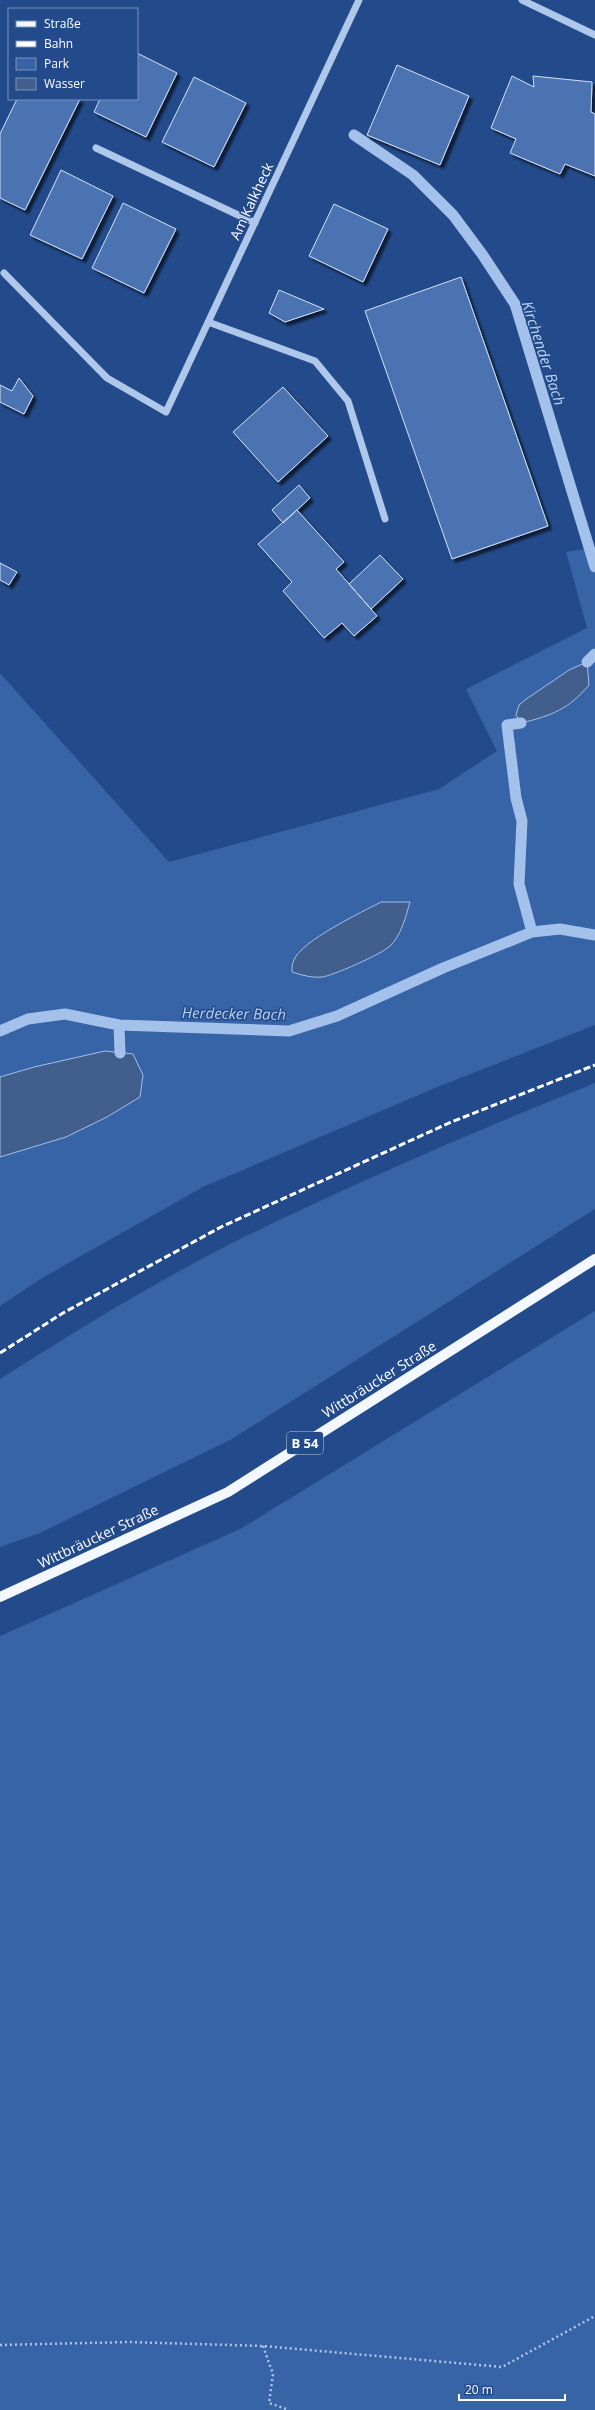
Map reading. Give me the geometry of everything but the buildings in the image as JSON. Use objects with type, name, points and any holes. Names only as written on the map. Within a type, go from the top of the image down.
[{"type":"main road","name":"Wittbräucker Straße","points":[[0,1597],[228,1492],[595,1259]]},
{"type":"street","name":"Am Kalkheck","points":[[4,273],[108,378],[166,412],[359,0]]},
{"type":"street","points":[[522,0],[595,35]]},
{"type":"street","points":[[96,148],[255,223]]},
{"type":"street","points":[[208,322],[314,361],[348,401],[385,519]]},
{"type":"path","points":[[0,2345],[129,2342],[263,2346],[502,2368],[595,2316]]},
{"type":"path","points":[[263,2346],[273,2374],[269,2403],[289,2410]]},
{"type":"green space","points":[[595,547],[595,1025],[435,1088],[203,1187],[42,1278],[0,1306],[0,673],[169,862],[439,789],[497,751],[466,689],[587,628],[566,552]]},
{"type":"green space","points":[[595,1083],[595,1209],[232,1439],[40,1533],[0,1547],[0,1379],[86,1325],[144,1291],[234,1242],[413,1159]]},
{"type":"green space","points":[[595,1311],[595,2410],[0,2410],[0,1636],[240,1529]]},
{"type":"water","points":[[587,662],[589,685],[582,693],[567,706],[559,710],[521,723],[516,715],[519,705],[569,670]]},
{"type":"water","points":[[381,902],[410,902],[405,919],[397,937],[385,950],[346,969],[327,976],[314,977],[292,972],[292,964],[294,960],[299,952],[308,944],[333,928]]},
{"type":"water","points":[[105,1051],[133,1054],[143,1075],[140,1097],[107,1117],[66,1137],[0,1157],[0,1077],[34,1067]]},
{"type":"waterway","name":"Kirchender Bach","points":[[354,135],[413,175],[453,215],[482,254],[515,304],[595,567]]},
{"type":"waterway","name":"Kirchender Bach","points":[[587,662],[595,654]]},
{"type":"waterway","name":"Kirchender Bach","points":[[521,723],[507,725],[516,798],[522,821],[519,884],[532,932]]},
{"type":"waterway","name":"Herdecker Bach","points":[[0,1031],[28,1019],[65,1014],[119,1025],[289,1031],[337,1016],[443,968],[532,932],[560,929],[595,935]]},
{"type":"waterway","points":[[119,1025],[120,1053]]},
{"type":"railway","points":[[0,1353],[63,1313],[221,1227],[449,1123],[595,1065]]}]
